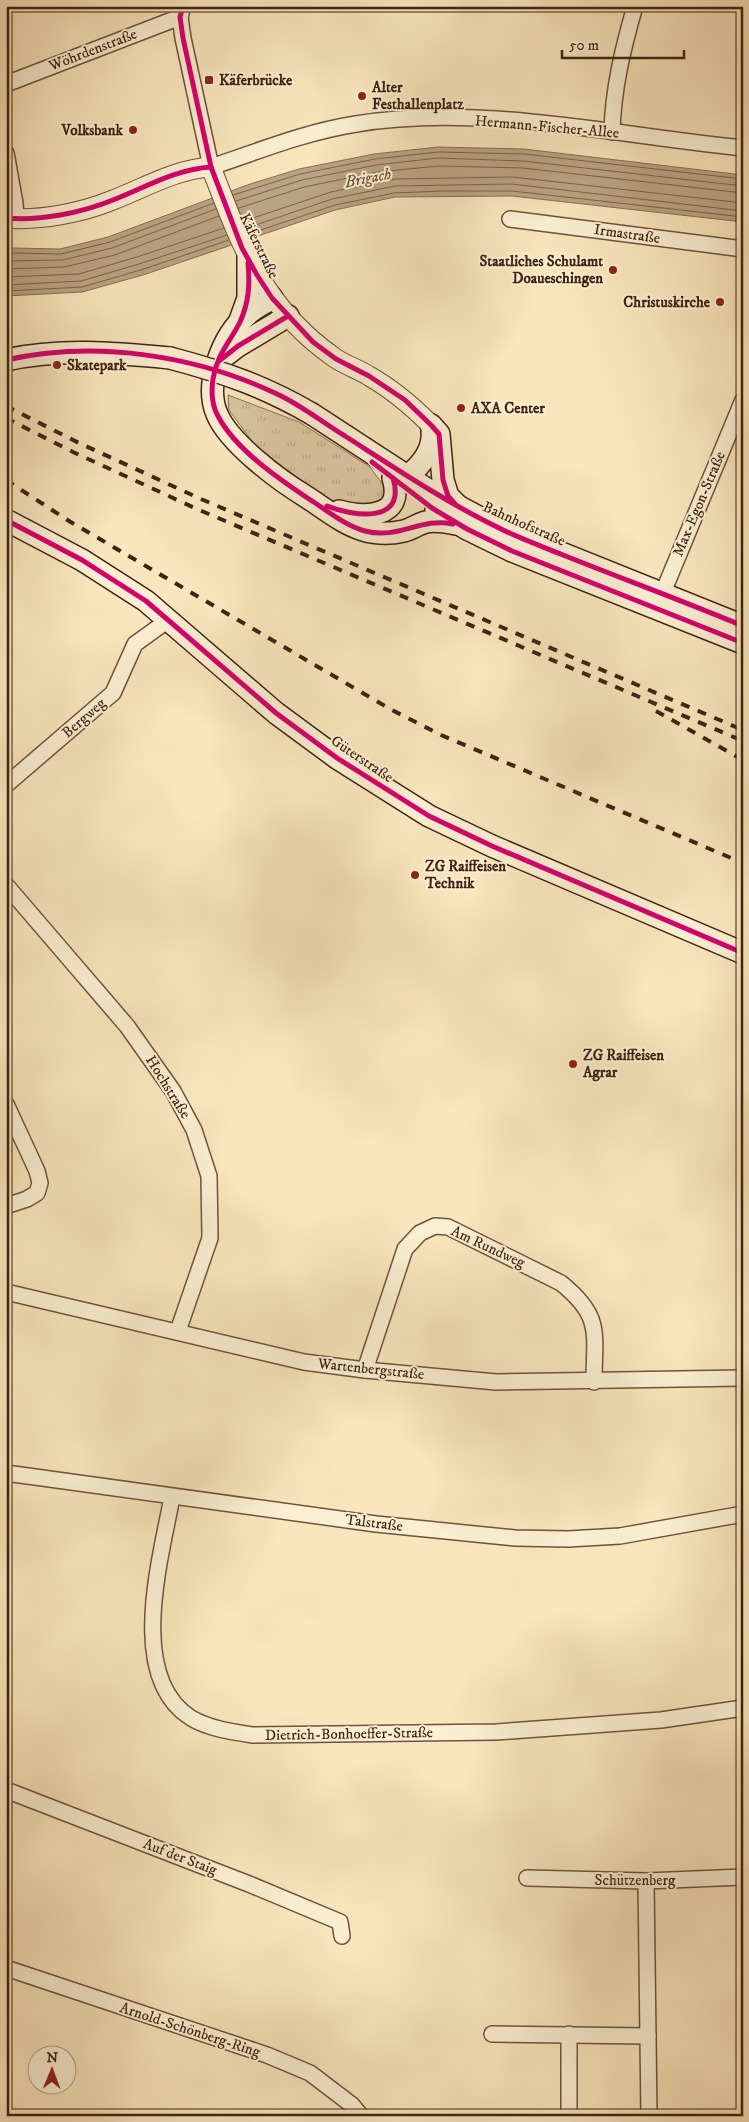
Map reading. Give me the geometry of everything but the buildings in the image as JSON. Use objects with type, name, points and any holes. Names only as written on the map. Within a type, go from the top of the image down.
[{"type":"main road","points":[[240,323],[248,298],[245,253]]},
{"type":"main road","points":[[272,298],[247,315],[222,349],[213,379],[212,395],[217,415],[228,432],[285,484],[337,519],[365,530],[386,534],[404,531],[425,522],[460,517],[448,496],[443,480],[439,434],[431,425]]},
{"type":"main road","points":[[218,361],[238,346],[288,316]]},
{"type":"main road","name":"Bahnhofstraße","points":[[6,360],[59,352],[105,352],[170,358],[245,380],[278,394],[312,414],[342,435],[374,464],[401,477],[432,508],[460,517],[512,551],[659,601],[743,626]]},
{"type":"main road","points":[[311,500],[341,512],[363,515],[378,514],[389,507],[395,496],[395,485],[401,477],[421,466],[427,455],[433,433],[431,425]]},
{"type":"main road","name":"Güterstraße","points":[[6,520],[116,580],[146,601],[167,621],[284,718],[337,758],[428,816],[492,846],[743,953]]},
{"type":"main road","name":"Bahnhofstraße","points":[[659,601],[743,643]]},
{"type":"street","points":[[612,132],[613,106],[622,53],[635,6]]},
{"type":"street","name":"Wöhrdenstraße","points":[[6,84],[181,12]]},
{"type":"street","name":"Käferstraße","points":[[181,12],[213,172],[245,253],[272,298],[313,342],[336,359],[369,376],[405,400],[431,425]]},
{"type":"street","name":"Hermann-Fischer-Allee","points":[[11,219],[48,216],[110,201],[191,169],[213,172],[302,135],[356,124],[402,119],[481,120],[612,132],[743,148]]},
{"type":"street","points":[[6,153],[16,203],[11,219]]},
{"type":"street","name":"Irmastraße","points":[[510,218],[743,249]]},
{"type":"street","name":"Max-Egon-Straße","points":[[659,601],[743,400]]},
{"type":"street","name":"Bergweg","points":[[6,785],[113,693],[135,644],[167,621]]},
{"type":"street","name":"Hochstraße","points":[[6,885],[127,1026],[173,1091],[194,1130],[209,1176],[210,1238],[178,1331]]},
{"type":"street","points":[[6,1104],[37,1171],[40,1183],[37,1193],[27,1199],[6,1206]]},
{"type":"street","name":"Am Rundweg","points":[[365,1370],[405,1248],[420,1233],[435,1226],[448,1227],[561,1283],[576,1294],[586,1307],[594,1323],[594,1382]]},
{"type":"street","name":"Wartenbergstraße","points":[[6,1292],[304,1362],[365,1370],[496,1382],[594,1382],[743,1378]]},
{"type":"street","name":"Talstraße","points":[[6,1473],[376,1524],[515,1538],[568,1539],[620,1536],[743,1514]]},
{"type":"street","name":"Dietrich-Bonhoeffer-Straße","points":[[172,1496],[154,1600],[153,1641],[158,1670],[169,1698],[191,1718],[220,1730],[253,1735],[496,1732],[661,1720],[743,1708]]},
{"type":"street","name":"Auf der Staig","points":[[6,1790],[249,1884],[340,1922],[342,1936]]},
{"type":"street","name":"Schützenberg","points":[[526,1878],[646,1881],[743,1877]]},
{"type":"street","points":[[646,1881],[649,2116]]},
{"type":"street","name":"Arnold-Schönberg-Ring","points":[[6,1968],[267,2055],[310,2073],[352,2105],[362,2116]]},
{"type":"street","points":[[492,2034],[648,2036]]},
{"type":"street","points":[[569,2034],[569,2116]]},
{"type":"green space","points":[[228,395],[299,422],[370,467],[383,485],[385,497],[379,507],[362,510],[330,502],[291,478],[254,444],[229,410]]},
{"type":"water","name":"Brigach","points":[[438,147],[524,149],[743,175],[743,222],[512,196],[395,197],[335,210],[143,275],[82,292],[6,296],[6,250],[13,248],[60,249],[108,237],[250,184],[299,169],[374,154]]},
{"type":"railway","points":[[6,406],[79,443],[201,499],[743,730]]},
{"type":"railway","points":[[6,418],[73,452],[197,509],[743,741]]},
{"type":"railway","points":[[6,480],[69,521],[390,709],[441,735],[743,863]]},
{"type":"railway","points":[[656,711],[743,760]]},
{"type":"cycle path","points":[[183,6],[180,17],[183,38],[211,167],[242,248],[272,298],[313,342],[336,359],[369,376],[405,400],[439,434],[443,480],[448,496],[455,504]]},
{"type":"cycle path","points":[[6,218],[46,217],[88,209],[173,175],[198,168],[211,167]]},
{"type":"cycle path","points":[[248,263],[249,286],[245,307],[240,322],[221,355],[213,379],[214,408],[235,440],[272,473],[336,517],[357,528],[377,533],[388,533],[430,523],[453,524]]},
{"type":"cycle path","points":[[219,361],[238,346],[288,316]]},
{"type":"cycle path","points":[[6,360],[40,354],[75,351],[110,352],[144,355],[213,369],[246,381],[295,403],[420,484],[505,531],[743,626]]},
{"type":"cycle path","points":[[372,462],[432,508],[467,529],[512,551],[743,643]]},
{"type":"cycle path","points":[[327,506],[338,510],[363,514],[385,510],[392,504],[395,493],[393,478]]},
{"type":"cycle path","points":[[6,520],[82,560],[146,601],[276,713],[337,758],[429,816],[492,846],[743,953]]},
{"type":"place","name":"Käferbrücke","points":[[209,80]]},
{"type":"place","name":"Alter Festhallenplatz","points":[[362,96]]},
{"type":"place","name":"Volksbank","points":[[133,130]]},
{"type":"place","name":"Staatliches Schulamt Doaueschingen","points":[[613,270]]},
{"type":"place","name":"Christuskirche","points":[[720,302]]},
{"type":"place","name":"Skatepark","points":[[57,365]]},
{"type":"place","name":"AXA Center","points":[[461,408]]},
{"type":"place","name":"ZG Raiffeisen Technik","points":[[415,875]]},
{"type":"place","name":"ZG Raiffeisen Agrar","points":[[573,1064]]}]
